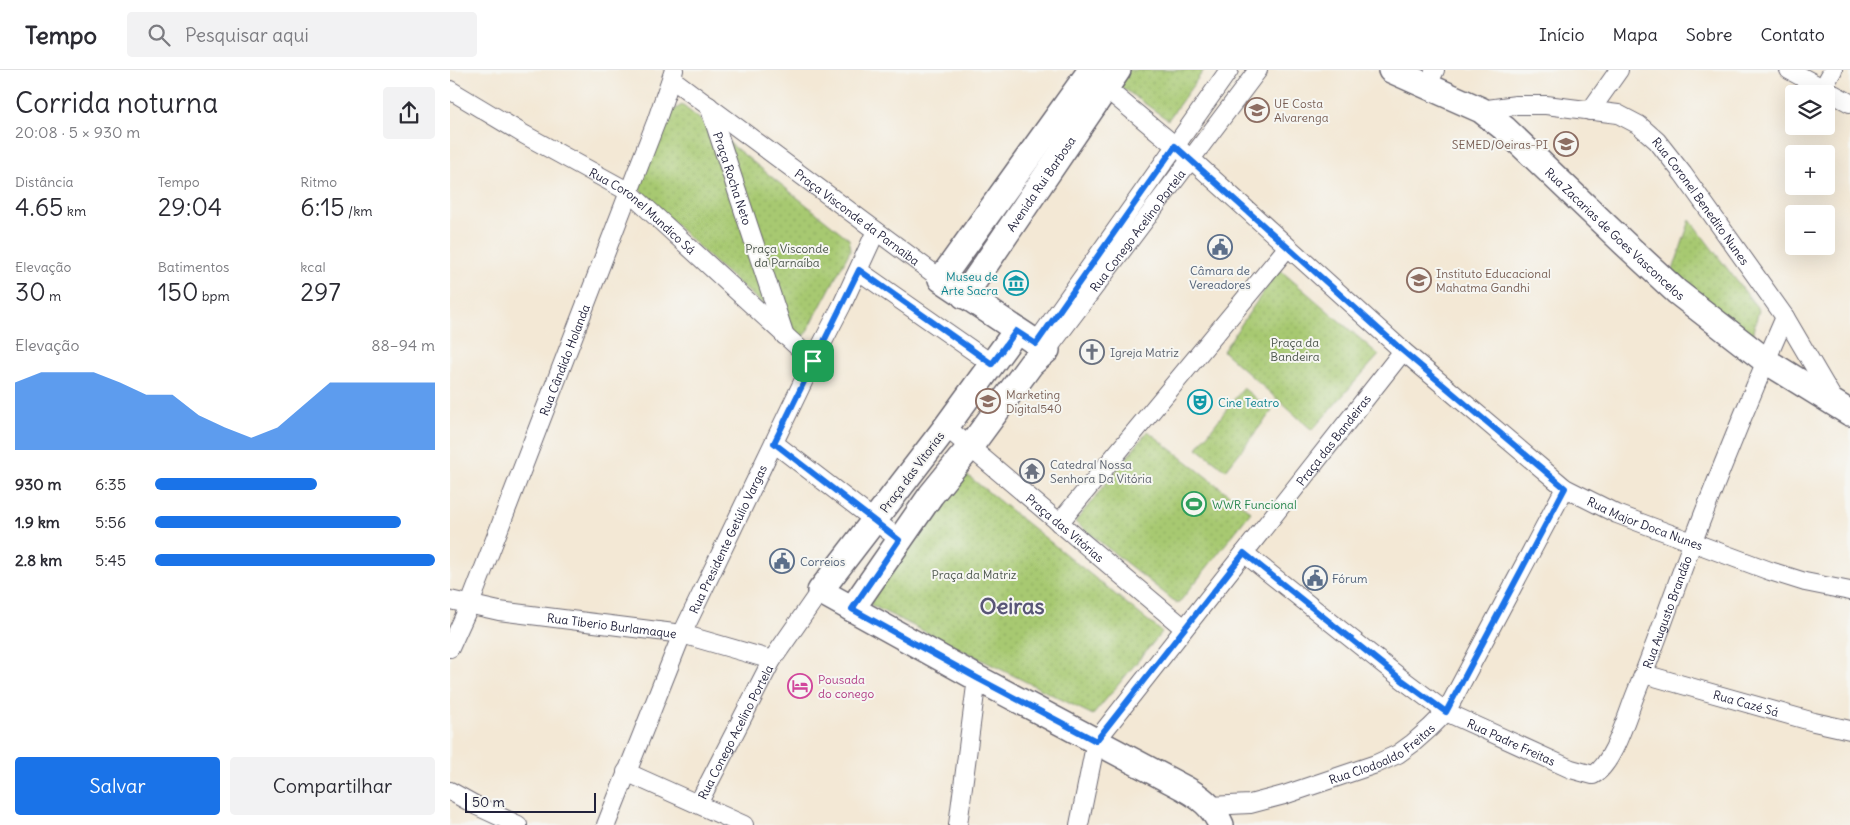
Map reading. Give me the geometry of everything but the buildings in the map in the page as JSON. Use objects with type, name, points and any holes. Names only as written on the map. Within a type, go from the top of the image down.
[{"type":"main road","name":"Rua Zacarias de Goes Vasconcelos","points":[[1391,70],[1431,78],[1481,110],[1518,141],[1677,292],[1766,361],[1844,409]]},
{"type":"main road","name":"Avenida Rui Barbosa","points":[[941,279],[1101,75]]},
{"type":"main road","name":"Avenida Rui Barbosa","points":[[964,296],[1101,75]]},
{"type":"main road","name":"Praça Visconde da Parnaiba","points":[[941,279],[1033,347]]},
{"type":"main road","name":"Praça das Vitorias","points":[[820,591],[992,364],[1033,347]]},
{"type":"main road","name":"Rua Conego Acelino Portela","points":[[852,609],[931,495],[970,447],[1033,347]]},
{"type":"main road","points":[[820,591],[977,678],[1199,796],[1216,816]]},
{"type":"street","name":"Rua Conego Acelino Portela","points":[[1033,347],[1229,70]]},
{"type":"street","name":"Rua Conego Acelino Portela","points":[[1033,347],[1191,159],[1258,70]]},
{"type":"street","points":[[1590,111],[1619,70]]},
{"type":"street","points":[[1789,70],[1817,85]]},
{"type":"street","points":[[1825,85],[1833,70]]},
{"type":"street","name":"Praça Visconde da Parnaiba","points":[[673,75],[709,106],[941,279]]},
{"type":"street","name":"Rua Cândido Holanda","points":[[450,648],[470,604],[673,75]]},
{"type":"street","name":"Rua Major Doca Nunes","points":[[1101,75],[1175,146],[1287,248],[1403,351],[1565,488],[1617,514],[1692,542],[1805,582],[1850,591]]},
{"type":"street","name":"Rua Coronel Mundico Sá","points":[[450,90],[525,135],[629,192],[813,361]]},
{"type":"street","points":[[1835,95],[1850,103]]},
{"type":"street","name":"Rua Coronel Benedito Nunes","points":[[1481,110],[1516,105],[1546,105],[1618,114],[1639,125],[1657,141],[1688,180],[1785,317],[1844,409]]},
{"type":"street","name":"Praça Rocha Neto","points":[[709,106],[785,336]]},
{"type":"street","name":"Rua Presidente Getúlio Vargas","points":[[606,825],[682,634],[813,361],[859,270],[876,231]]},
{"type":"street","points":[[1059,522],[1287,248]]},
{"type":"street","points":[[859,270],[992,364]]},
{"type":"street","name":"Rua Augusto Brandão","points":[[1593,775],[1600,771],[1610,756],[1644,674],[1692,542],[1785,317]]},
{"type":"street","name":"Praça das Bandeiras","points":[[1096,741],[1403,351]]},
{"type":"street","name":"Praça das Vitórias","points":[[946,427],[1184,628]]},
{"type":"street","points":[[774,443],[899,540]]},
{"type":"street","name":"Rua Clodoaldo Freitas","points":[[1216,816],[1376,764],[1398,754],[1430,728],[1446,712],[1565,488]]},
{"type":"street","name":"Rua Padre Freitas","points":[[1244,553],[1402,680],[1446,712],[1571,768],[1593,775]]},
{"type":"street","name":"Praça das Vitorias","points":[[772,660],[820,591]]},
{"type":"street","name":"Rua Tiberio Burlamaque","points":[[450,600],[499,611],[682,634],[772,660]]},
{"type":"street","name":"Rua Conego Acelino Portela","points":[[698,804],[772,660]]},
{"type":"street","name":"Rua Cazé Sá","points":[[1644,674],[1814,722],[1850,730]]},
{"type":"street","points":[[958,825],[977,678]]},
{"type":"street","points":[[1079,825],[1096,741]]},
{"type":"street","points":[[626,772],[744,825]]},
{"type":"street","points":[[450,791],[518,825]]},
{"type":"green space","points":[[1121,70],[1204,70],[1168,120],[1113,81]]},
{"type":"green space","name":"Praça Visconde da Parnaíba","points":[[682,105],[849,239],[851,249],[803,339],[713,261],[630,180],[656,122]]},
{"type":"green space","points":[[1690,220],[1759,310],[1748,349],[1670,279]]},
{"type":"green space","name":"Praça da Bandeira","points":[[1279,269],[1379,355],[1312,430],[1223,351]]},
{"type":"green space","points":[[1243,388],[1272,411],[1226,470],[1197,448]]},
{"type":"green space","points":[[1148,431],[1251,512],[1178,604],[1075,522]]},
{"type":"green space","name":"Praça da Matriz","points":[[956,466],[1162,632],[1093,715],[865,602]]},
{"type":"place","name":"UE Costa Alvarenga","points":[[1257,110]]},
{"type":"place","name":"SEMED/Oeiras-PI","points":[[1566,144]]},
{"type":"place","name":"Câmara de Vereadores","points":[[1220,247]]},
{"type":"place","name":"Instituto Educacional Mahatma Gandhi","points":[[1419,280]]},
{"type":"place","name":"Museu de Arte Sacra","points":[[1016,283]]},
{"type":"place","name":"Igreja Matriz","points":[[1092,352]]},
{"type":"place","name":"Marketing Digital540","points":[[988,401]]},
{"type":"place","name":"Cine Teatro","points":[[1200,402]]},
{"type":"place","name":"Catedral Nossa Senhora Da Vitória","points":[[1032,471]]},
{"type":"place","name":"WWR Funcional","points":[[1194,504]]},
{"type":"place","name":"Correios","points":[[782,561]]},
{"type":"place","name":"Fórum","points":[[1315,578]]},
{"type":"place","name":"Pousada do conego","points":[[800,686]]},
{"type":"district","name":"Oeiras","points":[[1012,606]]},
{"type":"route","points":[[1175,146],[1403,351],[1565,488],[1446,712],[1402,680],[1244,553],[1096,741],[852,609],[899,540],[774,443],[813,361],[859,270],[992,364],[1016,331],[1036,344],[1175,146]]}]
